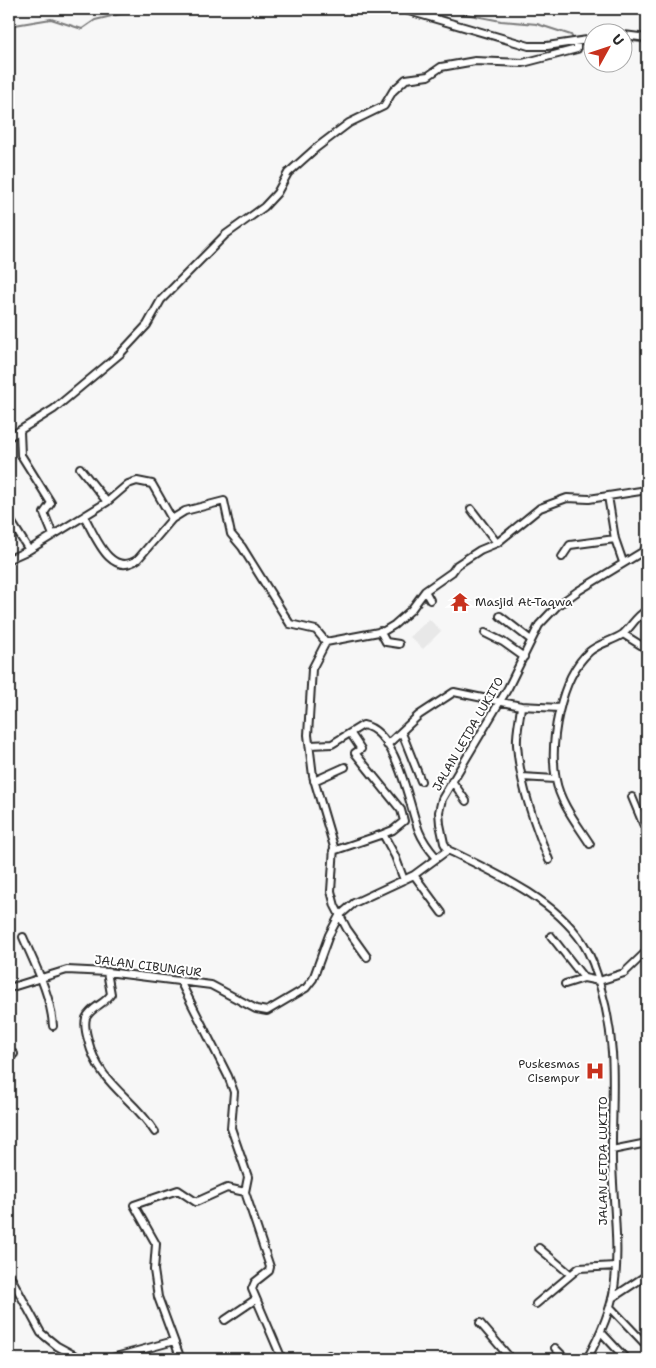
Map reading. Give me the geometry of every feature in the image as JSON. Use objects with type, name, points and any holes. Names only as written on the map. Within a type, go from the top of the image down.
[{"type":"street","points":[[402,9],[529,46],[576,44]]},
{"type":"street","points":[[634,36],[647,38]]},
{"type":"street","points":[[9,437],[54,410],[120,354],[147,325],[161,300],[225,235],[264,207],[277,193],[288,173],[348,123],[384,106],[393,91],[406,79],[428,76],[441,67],[486,61],[523,63],[584,42]]},
{"type":"street","points":[[20,430],[21,455],[51,503],[44,513],[53,535]]},
{"type":"street","points":[[80,468],[107,502]]},
{"type":"street","points":[[9,559],[29,550],[107,502],[128,484],[137,481],[152,484],[172,518]]},
{"type":"street","points":[[326,642],[380,631],[394,625],[404,617],[425,591],[452,572],[457,565],[496,543],[540,508],[567,498],[589,499],[647,490]]},
{"type":"street","points":[[608,496],[615,539],[623,562]]},
{"type":"street","points":[[84,516],[110,560],[120,565],[131,563],[138,558],[172,518],[185,511],[224,501],[230,534],[242,546],[290,624],[316,630],[326,642]]},
{"type":"street","points":[[471,509],[496,543]]},
{"type":"street","points":[[9,518],[29,550]]},
{"type":"street","points":[[562,557],[570,545],[615,539]]},
{"type":"street","name":"JALAN LETDA LUKITO","points":[[587,1359],[601,1332],[610,1306],[616,1266],[612,1150],[614,1075],[608,1013],[593,961],[583,943],[562,920],[523,889],[448,850],[444,843],[439,812],[442,799],[500,702],[544,618],[557,606],[623,562],[647,549]]},
{"type":"street","points":[[425,591],[430,600]]},
{"type":"street","points":[[590,844],[568,810],[555,779],[555,731],[559,708],[580,664],[588,652],[602,642],[623,634],[631,622],[647,610]]},
{"type":"street","points":[[500,616],[531,640]]},
{"type":"street","points":[[380,631],[386,642],[399,644]]},
{"type":"street","points":[[485,633],[503,642],[524,657]]},
{"type":"street","points":[[623,634],[647,648]]},
{"type":"street","points":[[326,642],[312,669],[308,735],[314,781],[334,847],[331,891],[340,916],[367,957]]},
{"type":"street","points":[[387,745],[402,733],[419,715],[454,692],[521,706],[559,708]]},
{"type":"street","points":[[521,706],[517,743],[522,777],[538,832],[549,860]]},
{"type":"street","points":[[310,745],[332,744],[363,725],[372,727],[387,745],[398,765],[420,833],[425,844],[436,857]]},
{"type":"street","points":[[402,733],[421,781]]},
{"type":"street","points":[[333,851],[393,830],[404,820],[401,810],[355,753],[361,749],[351,734]]},
{"type":"street","points":[[314,781],[345,767]]},
{"type":"street","points":[[522,777],[555,779]]},
{"type":"street","points":[[452,781],[466,801]]},
{"type":"street","points":[[632,797],[647,833]]},
{"type":"street","points":[[383,834],[395,856],[404,880]]},
{"type":"street","name":"JALAN CIBUNGUR","points":[[9,988],[67,970],[107,972],[211,985],[256,1009],[267,1011],[274,1009],[298,994],[313,980],[329,935],[340,916],[354,903],[414,875],[448,850]]},
{"type":"street","points":[[414,875],[442,913]]},
{"type":"street","points":[[551,936],[584,978]]},
{"type":"street","points":[[24,937],[41,979],[54,1026]]},
{"type":"street","points":[[565,984],[584,978],[599,981],[624,973],[647,951]]},
{"type":"street","points":[[107,972],[111,994],[91,1011],[85,1026],[92,1058],[99,1070],[145,1117],[155,1132]]},
{"type":"street","points":[[180,980],[228,1076],[234,1092],[232,1128],[248,1177],[245,1192],[270,1267],[268,1273],[253,1285],[252,1289],[282,1359]]},
{"type":"street","points":[[612,1150],[647,1143]]},
{"type":"street","points":[[179,1354],[158,1297],[154,1270],[156,1244],[134,1205],[178,1190],[196,1202],[227,1188],[245,1192]]},
{"type":"street","points":[[539,1248],[570,1274]]},
{"type":"street","points":[[536,1304],[570,1274],[581,1267],[616,1266]]},
{"type":"street","points":[[9,1274],[41,1333],[57,1346],[81,1359]]},
{"type":"street","points":[[612,1298],[647,1275]]},
{"type":"street","points":[[225,1320],[256,1299]]},
{"type":"street","points":[[610,1306],[647,1346]]},
{"type":"street","points":[[480,1323],[511,1359]]},
{"type":"street","points":[[601,1332],[626,1359]]},
{"type":"street","points":[[108,1359],[174,1341]]},
{"type":"street","points":[[555,1348],[566,1359]]},
{"type":"shaded area","points":[[429,619],[441,631],[423,649],[410,637]]},
{"type":"waterway","points":[[9,26],[51,19],[82,29],[95,20],[141,9]]},
{"type":"waterway","points":[[440,9],[501,21],[537,24],[571,35],[574,40]]},
{"type":"waterway","points":[[634,41],[647,43]]},
{"type":"waterway","points":[[580,46],[584,45]]},
{"type":"place","name":"Masjid At-Taqwa","points":[[460,602]]},
{"type":"place","name":"Puskesmas Cisempur","points":[[595,1071]]}]
